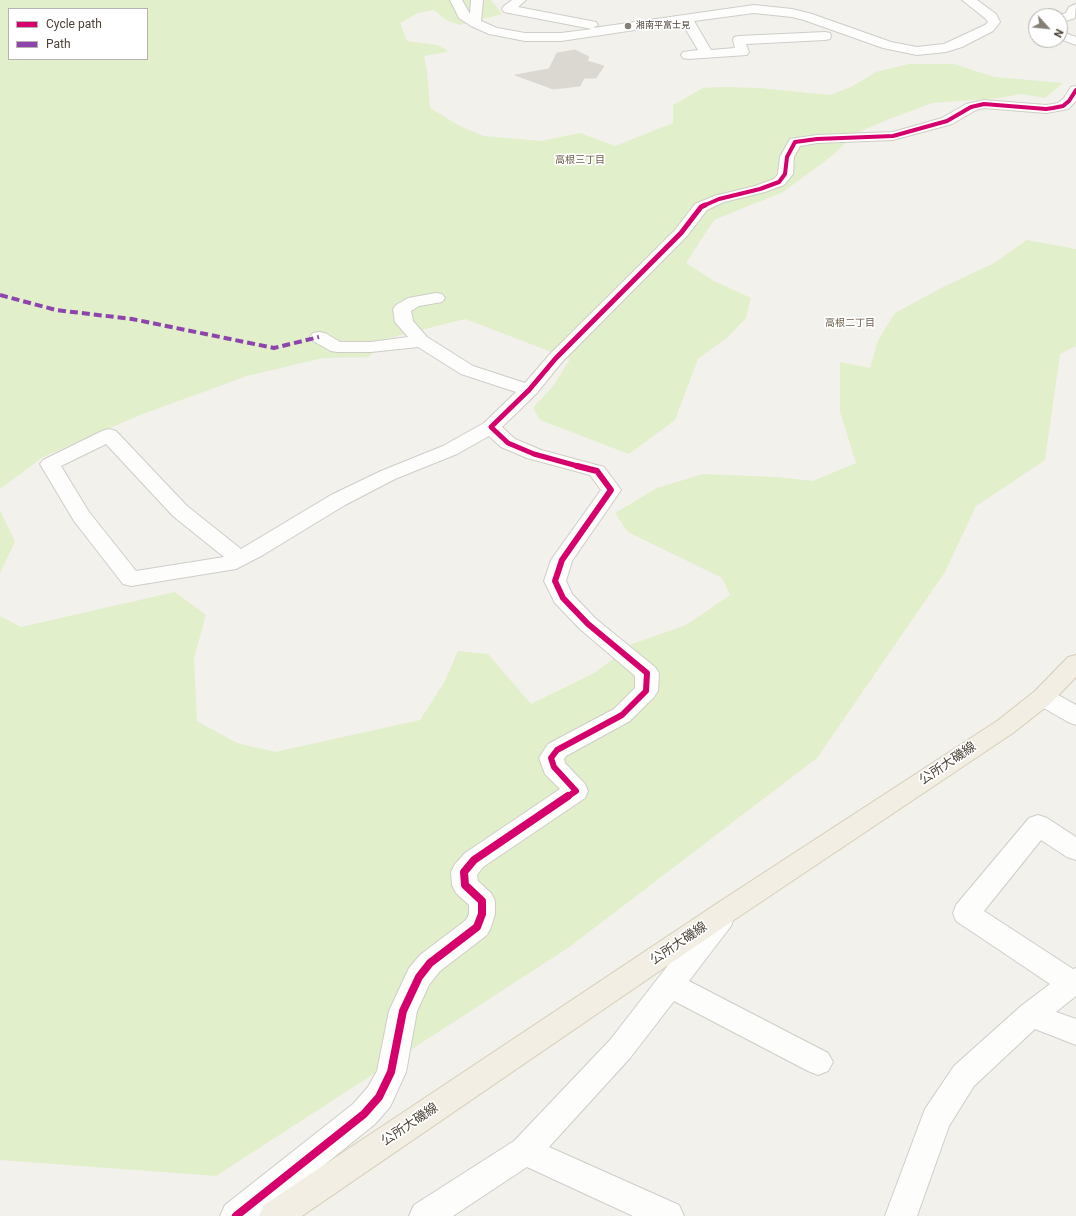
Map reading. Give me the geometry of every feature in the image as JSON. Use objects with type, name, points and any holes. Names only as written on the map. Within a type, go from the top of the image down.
[{"type":"main road","name":"公所大磯線","points":[[275,1216],[725,912],[998,731],[1043,697],[1076,663]]},
{"type":"street","points":[[456,0],[463,15],[475,23],[506,34],[543,38],[561,37],[754,9],[792,13],[824,22],[898,48],[926,50],[946,48],[989,28],[994,22],[989,13],[968,0]]},
{"type":"street","points":[[475,23],[477,0]]},
{"type":"street","points":[[520,0],[508,9],[565,22],[622,28]]},
{"type":"street","points":[[740,11],[757,38]]},
{"type":"street","points":[[686,19],[706,54]]},
{"type":"street","points":[[688,55],[742,52],[739,40],[825,36]]},
{"type":"street","points":[[240,558],[180,511],[110,435],[50,464],[81,516],[131,579],[228,564],[240,558],[338,500],[388,475],[450,450],[491,427],[529,390],[556,358],[681,233],[701,207],[719,199],[760,189],[779,182],[785,174],[787,157],[795,142],[817,139],[893,136],[947,121],[971,107],[984,104],[1053,108],[1063,106],[1069,101],[1076,90]]},
{"type":"street","points":[[436,298],[414,302],[402,308],[404,322],[421,341],[467,370],[529,390]]},
{"type":"street","points":[[319,337],[337,348],[371,347],[421,341]]},
{"type":"street","points":[[236,1216],[364,1114],[379,1097],[391,1072],[403,1011],[419,977],[430,963],[477,927],[480,920],[482,914],[482,901],[465,885],[464,872],[474,860],[576,791],[554,767],[551,758],[557,750],[622,715],[646,691],[647,674],[588,624],[563,598],[556,581],[562,560],[611,490],[597,471],[534,454],[508,443],[491,427]]},
{"type":"street","points":[[1043,697],[1076,716]]},
{"type":"street","points":[[901,1216],[936,1118],[964,1076],[1031,1015],[1074,981],[966,913],[1038,825],[1076,850]]},
{"type":"street","points":[[425,1216],[525,1151],[620,1049],[725,912]]},
{"type":"street","points":[[670,985],[818,1062]]},
{"type":"street","points":[[1031,1015],[1076,1032]]},
{"type":"street","points":[[525,1151],[668,1216]]},
{"type":"green space","points":[[0,0],[491,0],[502,14],[460,25],[448,21],[434,10],[418,13],[400,23],[407,41],[437,45],[447,50],[447,52],[424,56],[427,71],[430,108],[460,126],[484,136],[541,141],[580,133],[615,146],[673,123],[673,105],[703,88],[759,88],[830,95],[851,87],[876,72],[909,64],[954,64],[994,77],[1063,83],[1045,98],[1021,94],[999,98],[932,103],[887,120],[857,133],[828,159],[783,192],[714,220],[686,263],[714,281],[751,298],[746,318],[728,337],[698,359],[675,420],[629,454],[540,420],[533,408],[554,385],[570,359],[465,319],[385,339],[369,357],[323,358],[247,376],[140,415],[43,457],[0,489]]},
{"type":"green space","points":[[1027,240],[1076,249],[1076,346],[1060,354],[1045,460],[976,506],[945,572],[817,758],[568,948],[216,1176],[0,1160],[0,616],[21,627],[175,592],[206,615],[194,658],[197,721],[237,743],[275,752],[420,720],[445,681],[458,651],[488,654],[531,704],[596,672],[632,644],[686,625],[730,595],[722,578],[628,532],[615,513],[657,488],[703,474],[777,477],[813,481],[856,463],[840,412],[840,362],[870,368],[878,340],[895,313],[941,288],[994,263]]},
{"type":"green space","points":[[0,510],[15,542],[0,573]]},
{"type":"building","points":[[575,50],[589,57],[587,61],[604,66],[596,78],[584,78],[580,86],[553,89],[515,75],[549,69],[557,53]]},
{"type":"marked path","points":[[0,295],[56,310],[132,319],[274,348],[319,337]]},
{"type":"cycle path","points":[[236,1216],[364,1114],[379,1097],[391,1072],[403,1011],[419,977],[430,963],[477,927],[482,914],[482,901],[465,885],[464,872],[474,860],[576,791],[554,767],[551,758],[557,750],[622,715],[646,691],[647,673],[588,624],[563,598],[555,581],[562,560],[611,490],[597,471],[534,454],[508,443],[491,427],[529,390],[556,358],[681,233],[701,207],[719,199],[760,189],[779,182],[785,174],[787,157],[795,142],[817,139],[893,136],[947,121],[971,107],[984,104],[1046,109],[1053,108],[1063,106],[1069,101],[1076,90]]},
{"type":"place","name":"湘南平富士見","points":[[628,26]]},
{"type":"district","name":"高根三丁目","points":[[580,160]]},
{"type":"district","name":"高根二丁目","points":[[850,323]]}]
